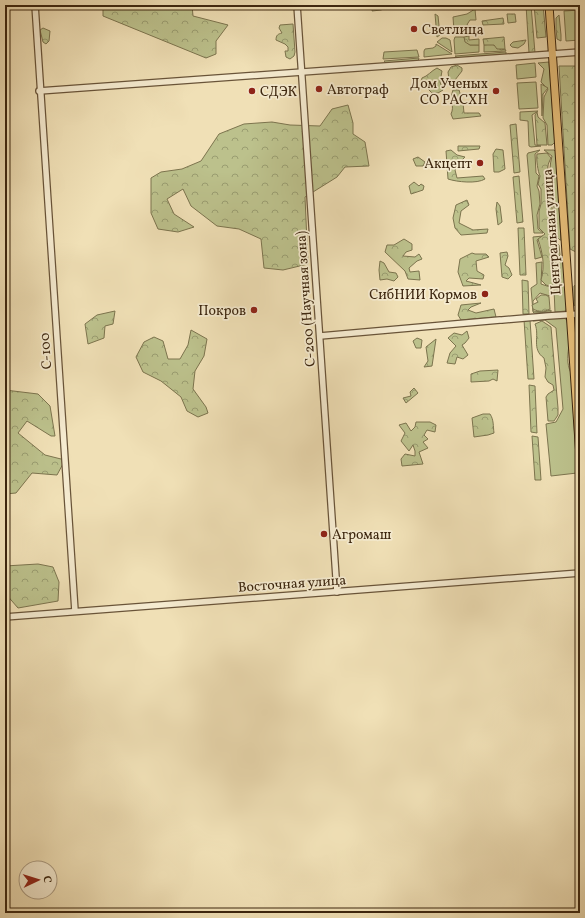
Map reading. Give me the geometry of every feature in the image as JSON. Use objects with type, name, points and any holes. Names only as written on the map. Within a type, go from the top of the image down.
[{"type":"main road","name":"Центральная улица","points":[[549,5],[580,457]]},
{"type":"street","name":"С-100","points":[[35,5],[75,611]]},
{"type":"street","name":"С-200 (Научная зона)","points":[[297,5],[337,592]]},
{"type":"street","points":[[40,90],[580,52]]},
{"type":"street","points":[[320,336],[580,314]]},
{"type":"street","name":"Восточная улица","points":[[5,617],[580,573]]},
{"type":"green space","points":[[103,5],[192,5],[193,16],[228,25],[216,41],[216,54],[206,58],[103,16]]},
{"type":"green space","points":[[373,5],[393,5],[381,10],[372,11]]},
{"type":"green space","points":[[526,5],[531,5],[535,53],[529,53]]},
{"type":"green space","points":[[534,5],[543,5],[546,37],[537,38]]},
{"type":"green space","points":[[475,9],[476,20],[470,20],[468,23],[467,25],[470,27],[468,27],[468,32],[454,31],[453,17],[467,14]]},
{"type":"green space","points":[[580,10],[580,40],[566,41],[564,11]]},
{"type":"green space","points":[[435,14],[438,16],[440,35],[437,37]]},
{"type":"green space","points":[[507,14],[515,14],[516,22],[508,23]]},
{"type":"green space","points":[[559,15],[561,41],[557,39],[556,29],[556,18]]},
{"type":"green space","points":[[503,18],[504,24],[483,25],[482,21]]},
{"type":"green space","points":[[293,24],[295,52],[294,56],[290,59],[286,57],[285,51],[288,51],[288,47],[276,40],[276,38],[282,33],[279,28],[280,25]]},
{"type":"green space","points":[[43,28],[50,31],[49,41],[46,44],[43,42],[40,30]]},
{"type":"green space","points":[[469,36],[469,40],[479,39],[479,45],[470,45],[465,42],[464,37]]},
{"type":"green space","points":[[455,37],[464,37],[466,42],[470,45],[479,45],[479,52],[455,54]]},
{"type":"green space","points":[[504,37],[505,49],[497,49],[494,45],[484,45],[483,39]]},
{"type":"green space","points":[[442,38],[450,40],[452,52],[437,42]]},
{"type":"green space","points":[[526,40],[524,44],[518,48],[510,45],[513,42]]},
{"type":"green space","points":[[436,44],[452,54],[424,57],[425,49],[433,48]]},
{"type":"green space","points":[[491,44],[501,50],[505,49],[506,51],[484,52],[484,45]]},
{"type":"green space","points":[[417,50],[419,57],[383,59],[384,52]]},
{"type":"green space","points":[[506,52],[506,55],[458,58],[455,56]]},
{"type":"green space","points":[[419,58],[418,61],[386,63],[384,61]]},
{"type":"green space","points":[[549,62],[555,142],[552,145],[548,145],[547,125],[543,118],[544,97],[548,89],[541,82],[544,69],[538,63]]},
{"type":"green space","points":[[535,63],[536,77],[517,79],[516,65]]},
{"type":"green space","points":[[457,65],[462,68],[462,71],[455,80],[449,80],[448,72],[451,67]]},
{"type":"green space","points":[[559,66],[580,66],[580,254],[570,249]]},
{"type":"green space","points":[[437,68],[442,71],[440,82],[443,90],[438,93],[432,93],[421,82],[422,78]]},
{"type":"green space","points":[[536,82],[538,108],[519,109],[517,83]]},
{"type":"green space","points":[[541,84],[548,88],[543,94],[542,116]]},
{"type":"green space","points":[[453,90],[459,90],[464,113],[479,113],[481,116],[453,119],[451,114]]},
{"type":"green space","points":[[348,105],[353,123],[353,134],[365,142],[369,166],[345,167],[337,177],[305,197],[308,264],[283,270],[264,268],[261,239],[239,229],[217,226],[191,206],[183,189],[167,199],[174,214],[194,227],[178,232],[158,229],[151,213],[151,178],[161,172],[182,169],[201,161],[219,134],[244,124],[272,122],[290,125],[320,126],[332,109]]},
{"type":"green space","points":[[538,111],[532,115],[535,145],[541,146],[531,147],[529,146],[528,121],[520,120],[520,112]]},
{"type":"green space","points":[[537,112],[538,117],[545,123],[547,145],[537,145],[535,115]]},
{"type":"green space","points":[[516,124],[520,172],[514,173],[510,125]]},
{"type":"green space","points":[[458,146],[480,146],[479,149],[458,151]]},
{"type":"green space","points":[[496,149],[503,150],[505,169],[499,172],[494,172],[493,154]]},
{"type":"green space","points":[[451,150],[457,155],[465,157],[455,170],[457,178],[483,176],[485,179],[477,182],[467,182],[448,179],[446,151]]},
{"type":"green space","points":[[540,150],[535,154],[536,173],[539,176],[537,186],[540,204],[537,215],[538,229],[543,233],[534,233],[527,155],[528,153]]},
{"type":"green space","points":[[544,150],[554,150],[556,152],[561,240],[555,235],[556,229],[550,182],[552,156]]},
{"type":"green space","points":[[547,153],[551,158],[548,165],[548,176],[553,222],[556,231],[553,236],[553,246],[559,284],[557,288],[546,285],[541,280],[543,260],[538,239],[545,234],[539,228],[541,189],[538,184],[540,176],[537,165],[537,154]]},
{"type":"green space","points":[[418,157],[425,162],[423,166],[416,166],[413,159]]},
{"type":"green space","points":[[519,176],[523,222],[517,223],[513,177]]},
{"type":"green space","points":[[414,182],[419,186],[421,184],[424,186],[423,190],[411,194],[409,186]]},
{"type":"green space","points":[[467,200],[469,205],[461,211],[459,223],[473,230],[488,229],[487,233],[461,235],[455,228],[453,218],[456,205]]},
{"type":"green space","points":[[497,202],[500,206],[502,222],[498,225],[496,209]]},
{"type":"green space","points":[[518,228],[524,228],[526,275],[520,275]]},
{"type":"green space","points":[[543,236],[537,240],[542,257],[535,259],[533,237]]},
{"type":"green space","points":[[404,239],[412,244],[412,250],[406,252],[403,256],[415,257],[419,254],[422,259],[417,261],[409,268],[410,272],[419,271],[420,280],[408,279],[405,271],[385,252],[387,245],[394,245]]},
{"type":"green space","points":[[554,240],[559,245],[560,255],[558,257],[555,257]]},
{"type":"green space","points":[[507,252],[508,256],[505,265],[509,268],[512,275],[508,279],[502,277],[500,253]]},
{"type":"green space","points":[[472,253],[486,254],[489,257],[476,261],[477,271],[484,275],[483,279],[469,278],[466,281],[481,285],[463,286],[458,272],[460,259]]},
{"type":"green space","points":[[557,260],[563,263],[567,305],[566,311],[555,312],[554,289],[558,290],[561,284]]},
{"type":"green space","points":[[380,261],[384,263],[389,272],[396,273],[398,277],[394,281],[387,279],[380,280]]},
{"type":"green space","points":[[542,262],[541,284],[550,287],[550,296],[540,293],[533,301],[533,311],[543,312],[551,310],[551,312],[534,313],[533,312],[531,288],[537,284],[536,263]]},
{"type":"green space","points":[[522,280],[528,281],[529,314],[523,314]]},
{"type":"green space","points":[[580,282],[580,309],[574,305],[574,286]]},
{"type":"green space","points":[[541,295],[546,295],[549,297],[550,309],[546,311],[537,311],[533,309],[532,305],[538,302],[536,299]]},
{"type":"green space","points":[[481,303],[471,307],[468,310],[476,313],[494,309],[496,317],[461,320],[458,315],[461,305]]},
{"type":"green space","points":[[115,311],[113,324],[105,326],[104,338],[88,344],[85,324],[97,315]]},
{"type":"green space","points":[[564,318],[567,320],[569,332],[568,362],[571,373],[577,473],[551,476],[546,424],[556,422],[563,409],[556,328],[545,320],[533,321],[535,319]]},
{"type":"green space","points":[[524,320],[530,320],[534,379],[528,379]]},
{"type":"green space","points":[[542,321],[551,327],[558,408],[558,415],[554,421],[548,421],[546,397],[554,390],[553,385],[548,382],[545,377],[546,368],[544,358],[538,351],[537,346],[535,324]]},
{"type":"green space","points":[[191,330],[207,339],[204,356],[195,371],[193,389],[206,407],[208,413],[198,417],[187,411],[181,397],[161,381],[143,372],[136,357],[144,342],[154,337],[163,341],[168,359],[180,359],[188,345]]},
{"type":"green space","points":[[467,331],[469,338],[462,345],[468,355],[463,359],[457,357],[455,364],[447,363],[450,353],[456,346],[448,338],[454,333],[462,335]]},
{"type":"green space","points":[[417,338],[422,340],[421,348],[416,348],[413,341]]},
{"type":"green space","points":[[436,339],[432,366],[424,367],[428,361],[426,347]]},
{"type":"green space","points":[[498,370],[497,381],[493,379],[489,381],[471,382],[471,374],[480,371]]},
{"type":"green space","points":[[529,385],[535,386],[537,433],[531,432]]},
{"type":"green space","points":[[414,388],[418,393],[406,403],[403,398],[411,396],[410,392]]},
{"type":"green space","points":[[5,390],[38,394],[50,406],[55,436],[51,436],[27,421],[18,433],[45,455],[65,460],[57,475],[32,473],[16,493],[5,494]]},
{"type":"green space","points":[[483,414],[490,414],[493,421],[494,433],[474,437],[472,418]]},
{"type":"green space","points":[[416,422],[430,422],[436,425],[435,432],[427,430],[424,435],[428,439],[423,442],[428,448],[419,452],[423,464],[402,466],[401,459],[405,454],[415,456],[415,451],[413,445],[409,451],[401,441],[405,433],[399,425],[406,423],[411,431],[415,427]]},
{"type":"green space","points":[[532,436],[538,437],[541,480],[535,480]]},
{"type":"green space","points":[[38,564],[53,567],[59,582],[58,601],[18,608],[5,593],[5,566]]},
{"type":"place","name":"Светлица","points":[[414,29]]},
{"type":"place","name":"Автограф","points":[[319,89]]},
{"type":"place","name":"СДЭК","points":[[252,91]]},
{"type":"place","name":"Дом Ученых СО РАСХН","points":[[496,91]]},
{"type":"place","name":"Акцепт","points":[[480,163]]},
{"type":"place","name":"СибНИИ Кормов","points":[[485,294]]},
{"type":"place","name":"Покров","points":[[254,310]]},
{"type":"place","name":"Агромаш","points":[[324,534]]}]
